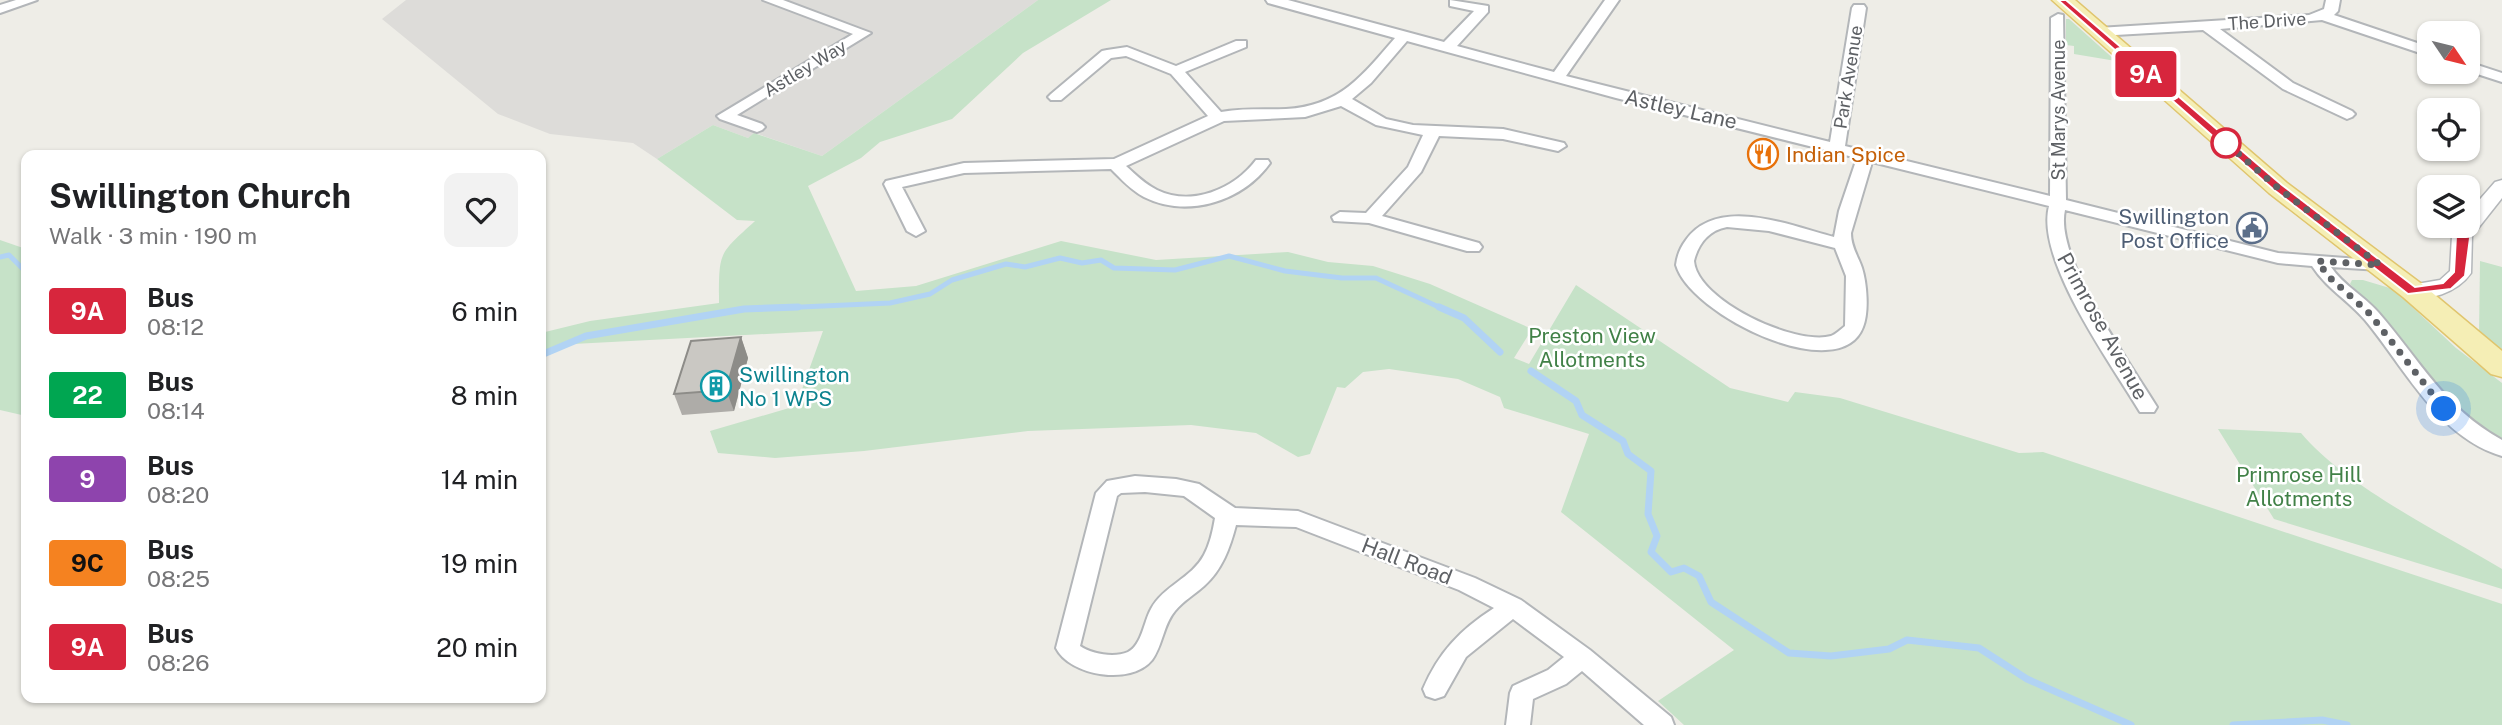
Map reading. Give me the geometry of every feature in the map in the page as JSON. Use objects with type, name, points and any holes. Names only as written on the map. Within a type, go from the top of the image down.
[{"type":"main road","points":[[2062,9],[2098,32],[2278,188],[2413,291],[2502,367]]},
{"type":"street","points":[[0,9],[30,0]]},
{"type":"street","name":"Astley Way","points":[[757,127],[725,117],[864,33],[770,0]]},
{"type":"street","name":"Astley Lane","points":[[1273,0],[1558,77],[2278,258],[2380,265]]},
{"type":"street","points":[[1558,77],[1612,0]]},
{"type":"street","points":[[2323,16],[2331,11],[2333,0]]},
{"type":"street","points":[[1448,47],[1483,9],[1455,3]]},
{"type":"street","name":"Park Avenue","points":[[1837,147],[1859,8]]},
{"type":"street","name":"St Marys Avenue","points":[[2058,202],[2062,9]]},
{"type":"street","name":"The Drive","points":[[2098,32],[2323,16],[2417,48]]},
{"type":"street","points":[[2206,24],[2288,86],[2347,114]]},
{"type":"street","points":[[916,231],[890,180],[964,168],[1115,164],[1139,156],[1190,126],[1217,117],[1315,110],[1344,100],[1359,88],[1404,36]]},
{"type":"street","points":[[1176,71],[1241,44]]},
{"type":"street","points":[[1056,97],[1103,56],[1123,45],[1176,71],[1217,117]]},
{"type":"street","points":[[2480,70],[2502,78]]},
{"type":"street","points":[[2320,102],[2338,94]]},
{"type":"street","points":[[1344,100],[1381,122],[1432,133],[1503,134],[1558,146]]},
{"type":"street","points":[[1370,218],[1414,174],[1427,152],[1432,133]]},
{"type":"street","points":[[1842,244],[1726,222],[1706,228],[1696,239],[1688,252],[1686,270],[1698,289],[1744,321],[1786,338],[1826,344],[1846,336],[1855,322],[1854,274],[1842,244],[1842,236],[1867,154]]},
{"type":"street","points":[[1115,164],[1152,195],[1180,201],[1196,200],[1238,188],[1252,179],[1262,163]]},
{"type":"street","points":[[2413,291],[2447,286],[2460,273],[2462,236],[2467,226],[2502,186]]},
{"type":"street","name":"Primrose Avenue","points":[[2058,202],[2054,224],[2063,256],[2147,407]]},
{"type":"street","points":[[1340,217],[1370,218],[1473,247]]},
{"type":"street","points":[[2318,261],[2327,275],[2370,314],[2444,409],[2469,431],[2502,449]]},
{"type":"street","points":[[1125,484],[1185,488],[1227,514],[1218,552],[1203,573],[1162,609],[1142,654],[1125,664],[1083,660],[1071,653],[1068,648],[1110,489],[1125,484]]},
{"type":"street","name":"Hall Road","points":[[1227,514],[1298,519],[1467,584],[1513,607],[1582,657],[1662,725]]},
{"type":"street","points":[[1435,689],[1448,658],[1464,640],[1513,607]]},
{"type":"street","points":[[1518,724],[1522,693],[1557,677],[1582,657]]},
{"type":"shaded area","points":[[406,0],[1038,0],[822,156],[755,133],[748,138],[713,125],[657,159],[633,143],[550,134],[498,114],[382,19]]},
{"type":"green space","name":"Preston View Allotments","points":[[1038,0],[1111,0],[1023,53],[952,119],[880,142],[861,158],[808,186],[856,291],[916,286],[1061,241],[1156,260],[1288,252],[1328,262],[1373,266],[1430,284],[1532,329],[1514,358],[1529,364],[1576,285],[1730,388],[1788,402],[1795,392],[1840,398],[2019,453],[2043,452],[2502,604],[2502,725],[1684,725],[1658,701],[1734,650],[1561,512],[1589,434],[1504,408],[1500,397],[1458,379],[1389,369],[1363,372],[1345,388],[1337,387],[1310,454],[1298,457],[1256,433],[1191,425],[1028,431],[864,451],[775,458],[718,453],[710,431],[796,406],[823,331],[573,344],[546,356],[546,332],[590,321],[719,303],[719,273],[723,255],[755,221],[737,220],[657,159],[713,125],[748,138],[754,133],[822,156]]},
{"type":"green space","points":[[2066,19],[2116,61],[2074,54],[2074,46],[2066,45]]},
{"type":"green space","points":[[0,240],[21,247],[21,415],[0,410]]},
{"type":"green space","points":[[2480,261],[2502,267],[2502,353],[2479,335]]},
{"type":"green space","points":[[2352,280],[2363,280],[2393,289],[2456,348],[2502,383],[2502,445],[2462,418],[2373,307],[2350,284]]},
{"type":"green space","name":"Primrose Hill Allotments","points":[[2218,429],[2301,433],[2342,471],[2368,490],[2502,569],[2502,589],[2274,519]]},
{"type":"building","points":[[741,337],[726,390],[674,394],[691,341]]},
{"type":"waterway","points":[[0,257],[9,255],[21,267]]},
{"type":"waterway","points":[[756,309],[890,303],[930,294],[952,280],[1006,264],[1025,267],[1060,258],[1082,263],[1101,260],[1114,268],[1175,270],[1229,256],[1285,271],[1342,278],[1376,278],[1443,309]]},
{"type":"waterway","points":[[546,353],[586,336],[744,309],[798,307]]},
{"type":"waterway","points":[[1439,307],[1464,318],[1500,352]]},
{"type":"waterway","points":[[1531,371],[1576,401],[1582,415],[1623,441],[1628,454],[1651,471],[1648,514],[1657,536],[1651,552],[1671,572],[1684,568],[1699,576],[1711,602],[1789,653],[1831,656],[1889,649],[1907,640],[1979,648],[2027,679],[2131,725]]},
{"type":"waterway","points":[[2233,725],[2322,720],[2347,725]]},
{"type":"bus line","name":"9A","points":[[2063,0],[2278,188],[2413,291],[2447,286],[2460,273],[2462,238]]},
{"type":"place","name":"Indian Spice","points":[[1763,154]]},
{"type":"place","name":"Swillington Post Office","points":[[2252,228]]},
{"type":"place","name":"Swillington No 1 WPS","points":[[716,386]]},
{"type":"route","points":[[2226,143],[2218,136],[2278,188],[2380,265],[2318,261],[2327,275],[2370,314],[2444,409]]}]
